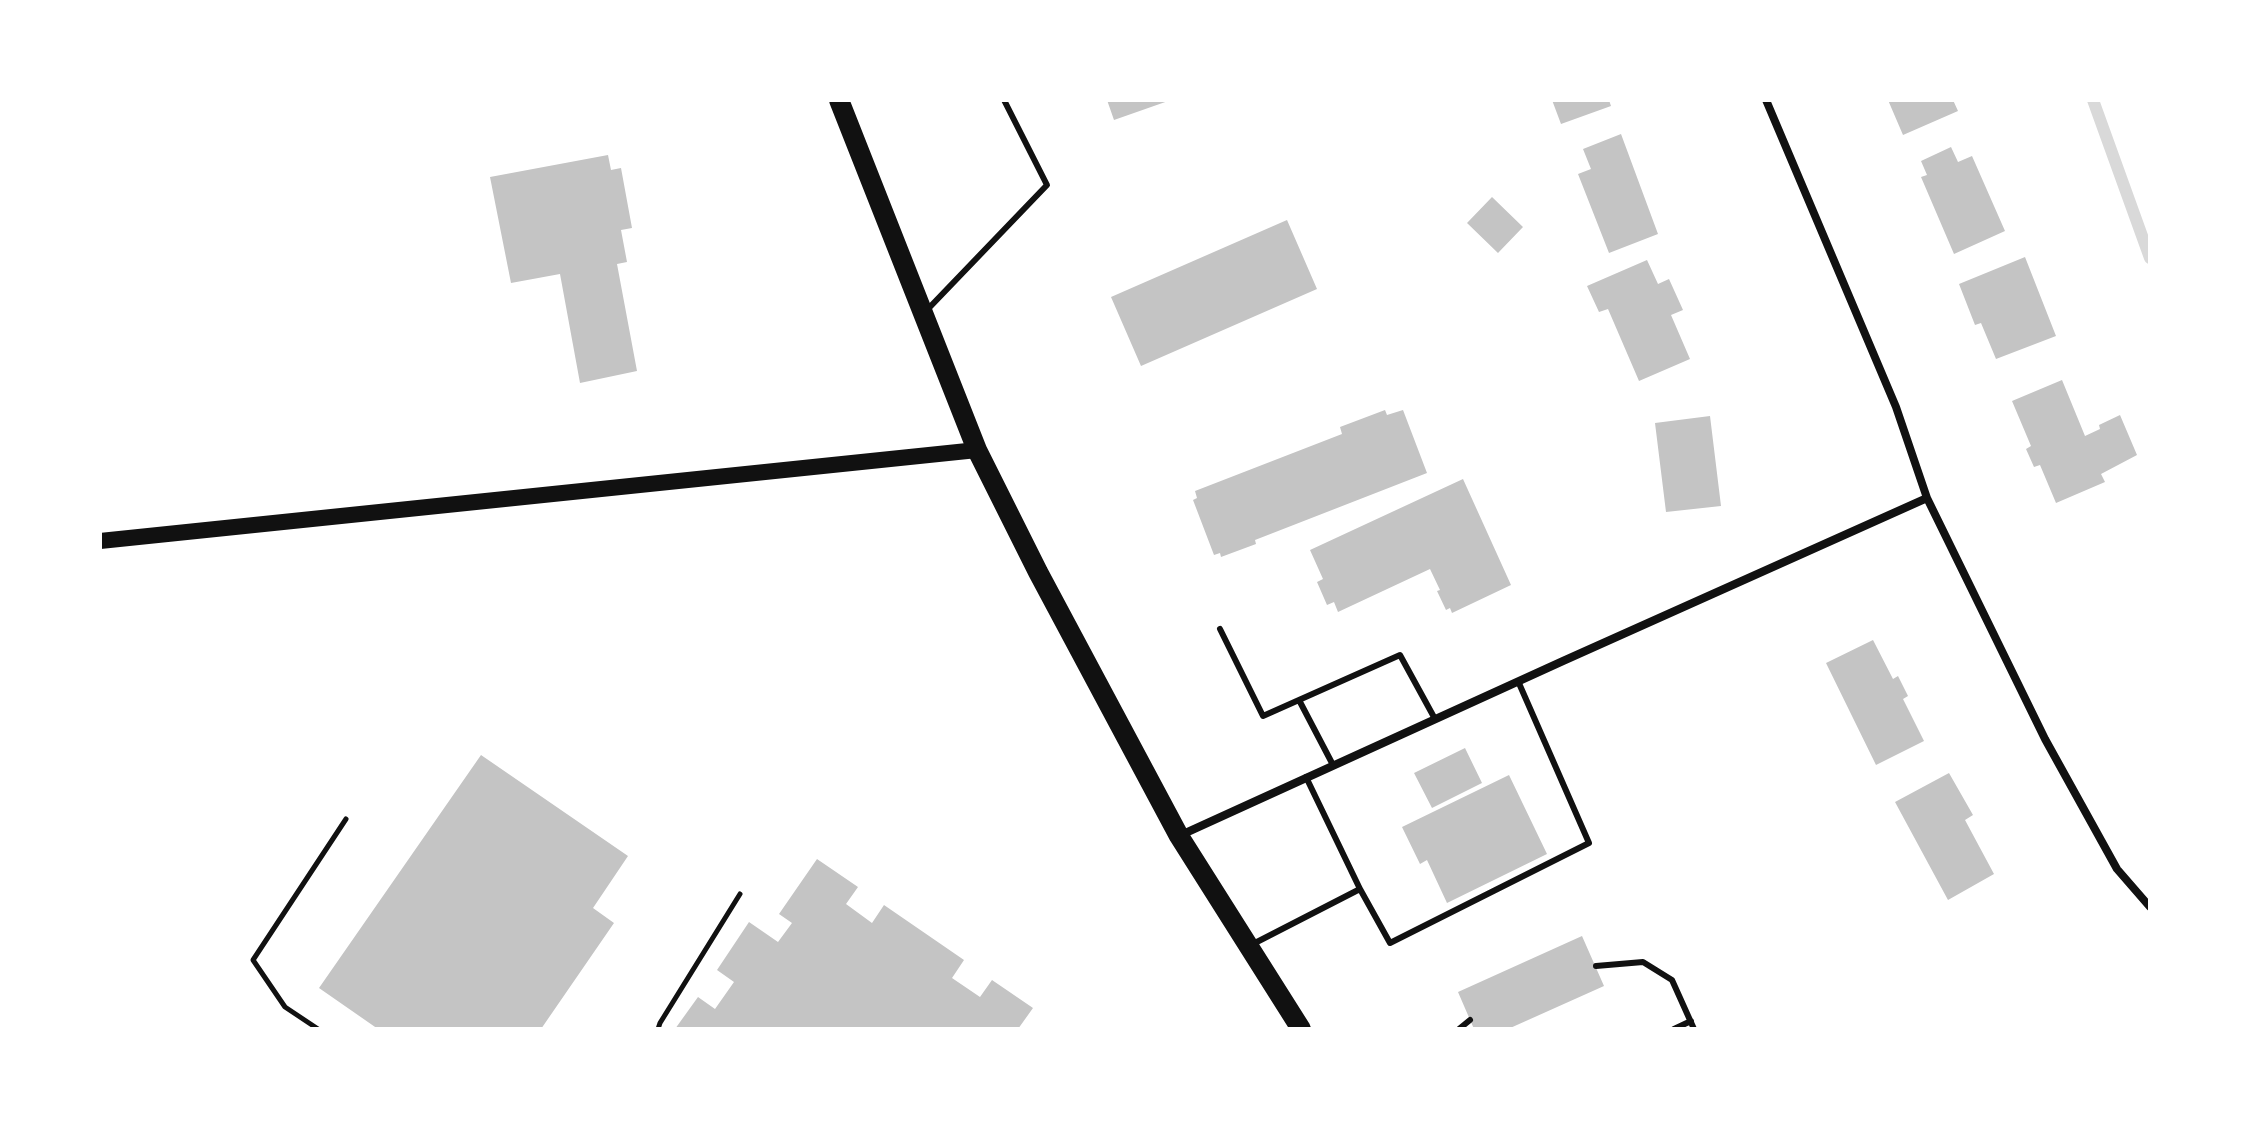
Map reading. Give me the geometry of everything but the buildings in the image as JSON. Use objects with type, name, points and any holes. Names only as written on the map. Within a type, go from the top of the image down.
[{"type":"main road","points":[[839,100],[977,450],[1038,572],[1179,836],[1301,1029]]},
{"type":"main road","points":[[100,541],[977,450]]},
{"type":"street","points":[[1766,100],[1896,407],[1927,498],[2045,739],[2117,869],[2150,907]]},
{"type":"street","points":[[1179,836],[1927,498]]},
{"type":"lane","points":[[923,314],[1047,185],[1004,100]]},
{"type":"lane","points":[[1220,629],[1263,716],[1400,655],[1435,719]]},
{"type":"lane","points":[[1306,777],[1390,943],[1589,843],[1518,681]]},
{"type":"lane","points":[[1299,700],[1333,765]]},
{"type":"lane","points":[[1248,946],[1360,889]]},
{"type":"lane","points":[[1596,966],[1643,962],[1672,980],[1694,1029]]},
{"type":"lane","points":[[1459,1029],[1470,1020]]},
{"type":"lane","points":[[1674,1029],[1691,1021]]},
{"type":"path","points":[[318,1029],[285,1007],[253,960],[346,819]]},
{"type":"path","points":[[658,1029],[740,894]]},
{"type":"waterway","points":[[2093,100],[2150,258]]}]
